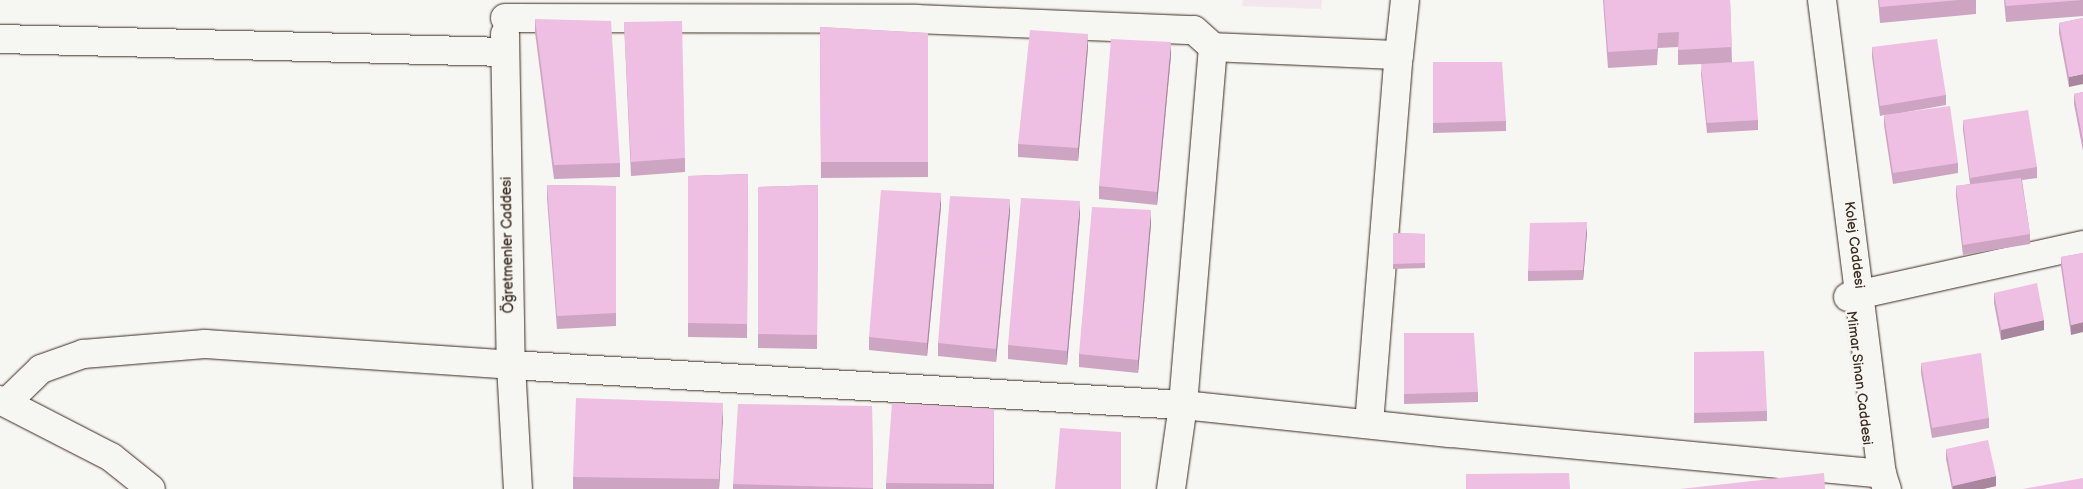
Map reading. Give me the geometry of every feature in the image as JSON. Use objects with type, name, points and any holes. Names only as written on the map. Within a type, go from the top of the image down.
[{"type":"street","points":[[1369,424],[1405,0]]},
{"type":"street","name":"Mimar Sinan Caddesi","points":[[1810,0],[1854,296]]},
{"type":"street","name":"Kolej Caddesi","points":[[1822,0],[1854,296],[1878,481]]},
{"type":"street","points":[[505,9],[916,10],[1194,30],[1213,47],[1399,55]]},
{"type":"street","name":"Öğretmenler Caddesi","points":[[505,9],[511,365],[518,489]]},
{"type":"street","points":[[0,39],[505,52]]},
{"type":"street","points":[[1170,489],[1183,405],[1213,47]]},
{"type":"street","points":[[1854,296],[2083,245]]},
{"type":"street","points":[[152,489],[111,458],[3,401],[41,369],[83,354],[205,344],[511,365],[1183,405],[1878,481]]},
{"type":"shaded area","points":[[1243,0],[1322,0],[1321,9],[1242,6]]},
{"type":"building","points":[[1604,0],[1730,0],[1732,47],[1678,50],[1679,32],[1658,33],[1657,49],[1608,52]]},
{"type":"building","points":[[1879,0],[1959,0],[1880,7]]},
{"type":"building","points":[[2005,0],[2083,0],[2006,6]]},
{"type":"building","points":[[2083,18],[2083,74],[2069,77],[2059,23]]},
{"type":"building","points":[[535,19],[611,21],[620,163],[554,165]]},
{"type":"building","points":[[682,21],[685,158],[631,162],[624,22]]},
{"type":"building","points":[[820,27],[928,33],[928,162],[821,162]]},
{"type":"building","points":[[1030,30],[1088,34],[1078,148],[1018,144]]},
{"type":"building","points":[[1111,39],[1171,42],[1157,192],[1099,186]]},
{"type":"building","points":[[1937,39],[1946,95],[1880,106],[1872,47]]},
{"type":"building","points":[[1754,61],[1758,120],[1707,123],[1701,64]]},
{"type":"building","points":[[1433,62],[1502,62],[1506,121],[1433,123]]},
{"type":"building","points":[[2083,92],[2083,141],[2074,94]]},
{"type":"building","points":[[1950,106],[1958,163],[1893,173],[1884,115]]},
{"type":"building","points":[[2028,110],[2037,167],[1970,178],[1963,120]]},
{"type":"building","points":[[748,174],[747,324],[688,323],[688,176]]},
{"type":"building","points":[[2021,178],[2030,234],[1963,245],[1956,186]]},
{"type":"building","points":[[547,185],[616,186],[616,313],[557,316]]},
{"type":"building","points":[[818,185],[817,335],[758,334],[758,187]]},
{"type":"building","points":[[881,190],[941,193],[927,343],[869,337]]},
{"type":"building","points":[[950,196],[1010,199],[996,349],[938,343]]},
{"type":"building","points":[[1021,198],[1080,201],[1067,351],[1008,345]]},
{"type":"building","points":[[1092,207],[1151,210],[1138,360],[1079,354]]},
{"type":"building","points":[[1587,222],[1583,270],[1528,271],[1530,223]]},
{"type":"building","points":[[1393,233],[1425,234],[1425,263],[1393,264]]},
{"type":"building","points":[[2083,253],[2083,322],[2071,325],[2061,257]]},
{"type":"building","points":[[2037,283],[2044,320],[2001,330],[1994,293]]},
{"type":"building","points":[[1404,333],[1474,333],[1478,392],[1404,394]]},
{"type":"building","points":[[1764,351],[1767,411],[1694,413],[1694,352]]},
{"type":"building","points":[[1981,353],[1989,418],[1932,428],[1921,363]]},
{"type":"building","points":[[576,398],[723,403],[719,479],[573,477]]},
{"type":"building","points":[[892,403],[994,409],[993,484],[886,483]]},
{"type":"building","points":[[738,404],[872,406],[873,488],[733,484]]},
{"type":"building","points":[[1060,428],[1121,432],[1121,489],[1055,489]]},
{"type":"building","points":[[1988,440],[1996,476],[1953,486],[1946,449]]},
{"type":"building","points":[[1569,473],[1570,489],[1466,489],[1466,474]]},
{"type":"building","points":[[1824,473],[1825,489],[1680,489]]},
{"type":"building","points":[[2083,478],[2083,489],[2023,489]]}]
